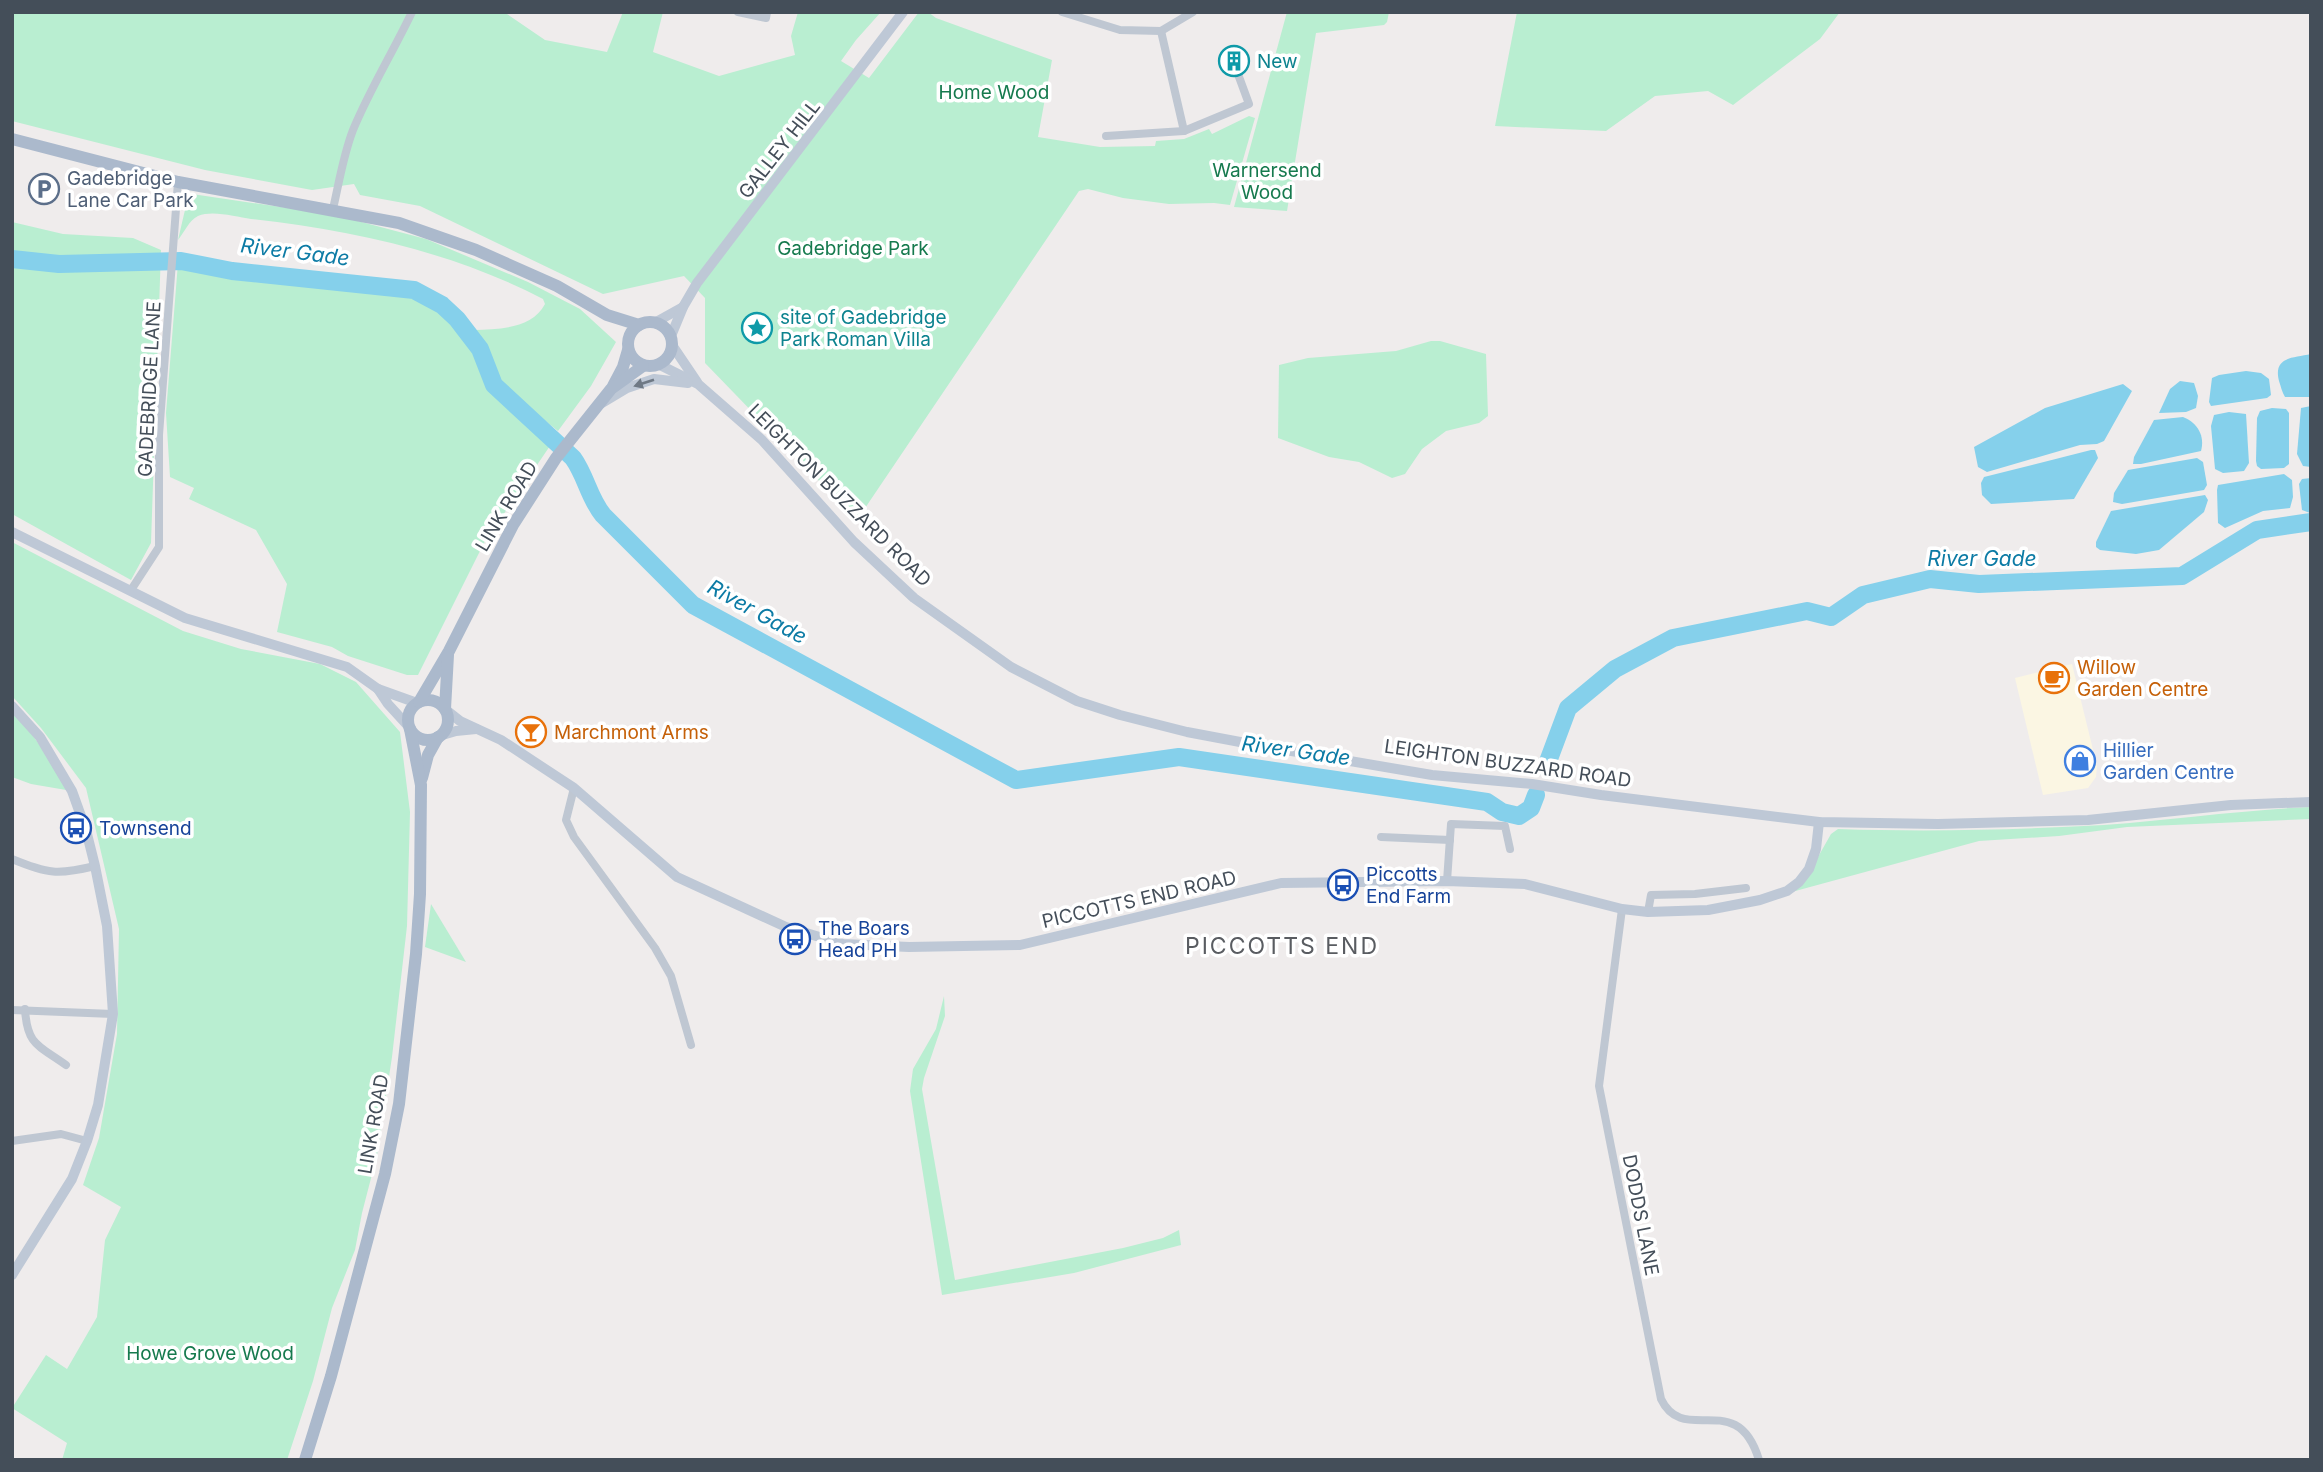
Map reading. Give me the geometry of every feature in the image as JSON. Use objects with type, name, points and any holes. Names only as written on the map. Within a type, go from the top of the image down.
[{"type":"main road","points":[[12,139],[178,182],[398,223],[476,250],[557,286],[607,315],[639,324]]},
{"type":"main road","points":[[607,315],[636,362],[643,366],[660,365],[670,353],[672,341],[666,329],[656,323],[646,322],[632,330],[627,345]]},
{"type":"main road","name":"LINK ROAD","points":[[611,389],[623,367],[627,345]]},
{"type":"main road","name":"LINK ROAD","points":[[305,1460],[331,1376],[385,1174],[399,1104],[419,908],[421,785],[410,728],[410,711],[449,651],[513,525],[556,458],[611,389],[643,366]]},
{"type":"main road","name":"LINK ROAD","points":[[421,785],[428,755],[447,725],[445,710],[449,651]]},
{"type":"main road","points":[[418,702],[433,700],[445,710]]},
{"type":"main road","points":[[410,728],[422,739],[439,737]]},
{"type":"street","points":[[332,209],[352,132],[371,88],[412,12]]},
{"type":"street","points":[[738,12],[766,15]]},
{"type":"street","name":"GALLEY HILL","points":[[672,341],[683,307],[697,283],[903,12]]},
{"type":"street","points":[[1062,12],[1092,17],[1120,30],[1161,31],[1193,12]]},
{"type":"street","points":[[1161,31],[1184,131]]},
{"type":"street","points":[[1106,136],[1184,131],[1249,104],[1235,66]]},
{"type":"street","name":"GADEBRIDGE LANE","points":[[131,590],[159,547],[159,435],[178,182]]},
{"type":"street","name":"GALLEY HILL","points":[[656,323],[683,307]]},
{"type":"street","name":"LEIGHTON BUZZARD ROAD","points":[[672,341],[698,384]]},
{"type":"street","name":"LEIGHTON BUZZARD ROAD","points":[[660,365],[698,384],[762,440],[854,542],[914,598],[1011,667],[1077,701],[1120,715],[1187,732],[1419,772],[1532,784],[1819,822],[1938,824],[2088,820],[2231,805],[2311,802]]},
{"type":"street","points":[[595,407],[627,388],[654,379],[698,384]]},
{"type":"street","points":[[12,532],[185,618],[347,667],[378,688],[418,702]]},
{"type":"street","points":[[378,688],[388,704],[410,728]]},
{"type":"street","points":[[12,706],[40,737],[72,791],[95,866],[107,926],[113,1014],[98,1105],[87,1141],[72,1179],[12,1275]]},
{"type":"street","name":"PICCOTTS END ROAD","points":[[445,710],[476,729],[501,740],[574,788],[677,877],[786,928],[843,944],[909,947],[1020,945],[1281,883],[1447,881],[1525,884],[1622,909],[1648,912],[1708,910],[1760,900],[1787,891],[1809,869],[1816,849],[1819,822]]},
{"type":"street","points":[[439,737],[456,731],[476,729]]},
{"type":"street","points":[[574,788],[566,820],[574,837],[656,948],[670,976],[691,1045]]},
{"type":"street","points":[[1447,881],[1451,824],[1505,826],[1510,849]]},
{"type":"street","points":[[1381,837],[1450,841]]},
{"type":"street","points":[[12,859],[39,870],[64,873],[95,866]]},
{"type":"street","points":[[1648,912],[1651,895],[1695,894],[1746,888]]},
{"type":"street","name":"DODDS LANE","points":[[1622,909],[1599,1086],[1661,1399],[1666,1409],[1679,1418],[1730,1422],[1740,1426],[1752,1440],[1759,1460]]},
{"type":"street","points":[[25,1009],[26,1030],[32,1040],[65,1065]]},
{"type":"street","points":[[12,1010],[113,1014]]},
{"type":"street","points":[[12,1141],[61,1134],[87,1141]]},
{"type":"shaded area","name":"Hillier Garden Centre","points":[[2072,664],[2097,766],[2096,777],[2088,788],[2043,795],[2015,678]]},
{"type":"green space","name":"Gadebridge Park","points":[[12,12],[504,12],[545,40],[607,52],[623,12],[663,12],[653,52],[719,76],[795,55],[791,36],[798,12],[881,12],[841,61],[869,78],[919,12],[928,12],[936,18],[1052,60],[1038,137],[1100,147],[1155,146],[1156,141],[1184,139],[1209,129],[1212,134],[1249,116],[1255,118],[1230,205],[1169,204],[1123,198],[1088,189],[1079,191],[857,520],[705,363],[705,298],[684,276],[603,294],[420,206],[360,195],[354,184],[312,190],[205,170],[12,121]]},
{"type":"green space","name":"Warnersend Wood","points":[[1287,12],[1389,12],[1384,25],[1316,33],[1287,211],[1234,207]]},
{"type":"green space","points":[[1517,12],[1840,12],[1820,39],[1733,105],[1708,91],[1655,96],[1606,131],[1495,126]]},
{"type":"green space","points":[[192,194],[335,215],[426,239],[528,282],[580,309],[616,342],[591,386],[558,431],[512,394],[502,382],[474,330],[504,328],[523,323],[539,312],[545,304],[543,299],[473,268],[437,256],[364,237],[289,224],[224,214],[204,214],[189,224],[178,240],[188,197]]},
{"type":"green space","points":[[12,222],[63,234],[133,238],[161,250],[151,543],[131,580],[12,514]]},
{"type":"green space","points":[[178,263],[209,271],[387,288],[421,297],[453,321],[472,348],[485,383],[493,394],[553,441],[556,437],[484,543],[418,675],[407,675],[348,656],[332,647],[277,632],[287,584],[256,530],[189,499],[194,488],[170,477],[166,413]]},
{"type":"green space","points":[[1431,341],[1486,354],[1488,416],[1479,423],[1446,431],[1422,449],[1405,474],[1392,478],[1359,462],[1329,457],[1278,438],[1279,365],[1308,358],[1396,351]]},
{"type":"green space","name":"Howe Grove Wood","points":[[12,542],[183,631],[241,649],[320,664],[356,682],[400,732],[410,812],[407,926],[392,1057],[377,1155],[355,1250],[332,1308],[313,1381],[287,1460],[62,1460],[67,1443],[12,1408],[46,1355],[67,1369],[97,1317],[105,1240],[121,1207],[83,1185],[99,1138],[117,1034],[119,929],[86,788],[41,728],[12,696]]},
{"type":"green space","points":[[12,706],[72,791],[31,784],[12,777]]},
{"type":"green space","points":[[2311,807],[2311,819],[2127,827],[2059,836],[1979,841],[1788,893],[1814,864],[1831,834],[1838,829],[2071,827]]},
{"type":"green space","points":[[431,904],[466,962],[425,947]]},
{"type":"green space","points":[[944,996],[945,1016],[922,1089],[955,1280],[1123,1248],[1163,1238],[1179,1230],[1181,1245],[1074,1273],[942,1295],[910,1091],[913,1069],[936,1029]]},
{"type":"water","points":[[2311,354],[2311,397],[2285,397],[2278,373],[2281,363]]},
{"type":"water","points":[[2246,371],[2261,373],[2269,379],[2271,395],[2267,398],[2211,406],[2209,402],[2212,378]]},
{"type":"water","points":[[2180,381],[2194,383],[2198,396],[2196,408],[2186,412],[2159,413],[2170,389]]},
{"type":"water","points":[[2123,384],[2132,391],[2104,441],[2080,445],[1987,472],[1978,467],[1974,447],[2045,408]]},
{"type":"water","points":[[2311,406],[2311,467],[2303,466],[2297,454],[2301,408]]},
{"type":"water","points":[[2286,409],[2289,413],[2289,464],[2284,468],[2261,469],[2256,461],[2257,418],[2260,411]]},
{"type":"water","points":[[2229,412],[2246,414],[2249,463],[2244,471],[2223,473],[2215,469],[2211,426],[2214,415]]},
{"type":"water","points":[[2183,417],[2199,431],[2201,451],[2133,464],[2134,457],[2154,420]]},
{"type":"water","points":[[2095,450],[2098,458],[2074,499],[1991,504],[1982,495],[1981,483],[1984,477]]},
{"type":"water","points":[[2197,458],[2203,462],[2207,485],[2204,490],[2122,504],[2113,502],[2114,493],[2128,470]]},
{"type":"water","points":[[2284,474],[2292,480],[2293,497],[2290,508],[2263,511],[2225,528],[2218,523],[2218,485]]},
{"type":"water","points":[[2311,478],[2310,513],[2302,510],[2299,484],[2302,479]]},
{"type":"water","points":[[2205,495],[2208,500],[2204,512],[2159,550],[2136,554],[2100,550],[2096,547],[2111,511]]},
{"type":"waterway","name":"River Gade","points":[[12,259],[59,264],[181,261],[232,271],[414,290],[442,305],[457,319],[480,349],[494,385],[573,458],[603,515],[693,605],[1016,780],[1179,757],[1487,802],[1502,812],[1519,816],[1531,808],[1536,795]]},
{"type":"waterway","name":"River Gade","points":[[1546,767],[1568,708],[1615,669],[1673,638],[1807,611],[1831,617],[1863,595],[1930,579],[1979,584],[2182,576],[2257,530],[2311,522]]},
{"type":"place","name":"New","points":[[1234,61]]},
{"type":"place","name":"Gadebridge Lane Car Park","points":[[44,189]]},
{"type":"place","name":"site of Gadebridge Park Roman Villa","points":[[757,328]]},
{"type":"place","name":"Willow Garden Centre","points":[[2054,678]]},
{"type":"place","name":"Marchmont Arms","points":[[531,732]]},
{"type":"place","name":"Hillier Garden Centre","points":[[2080,761]]},
{"type":"place","name":"Townsend","points":[[76,828]]},
{"type":"place","name":"Piccotts End Farm","points":[[1343,885]]},
{"type":"place","name":"The Boars Head PH","points":[[795,939]]},
{"type":"district","name":"PICCOTTS END","points":[[1282,946]]},
{"type":"park label","name":"Home Wood","points":[[994,92]]}]
